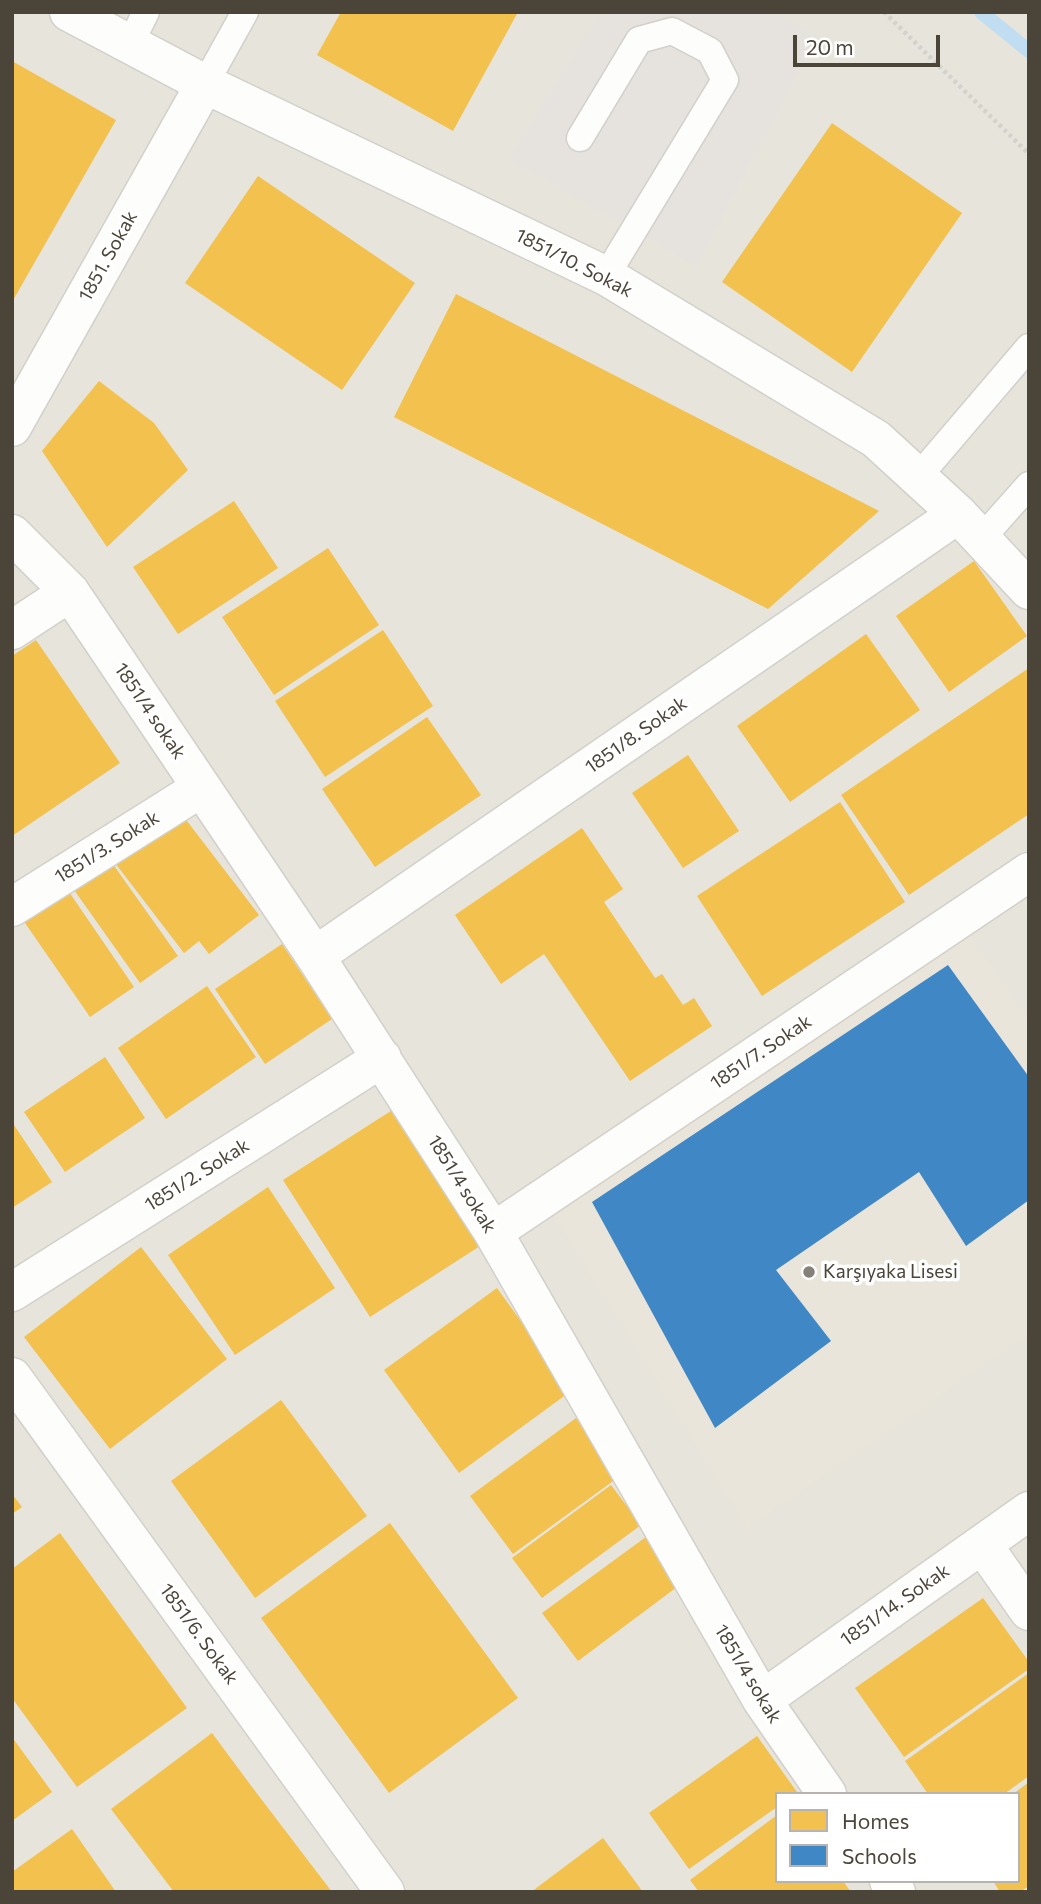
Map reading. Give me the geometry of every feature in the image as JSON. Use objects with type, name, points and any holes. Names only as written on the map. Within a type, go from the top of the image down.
[{"type":"street","name":"1851/10. Sokak","points":[[69,12],[138,28],[205,84],[606,276],[876,439],[969,526],[1029,590]]},
{"type":"street","name":"1851. Sokak","points":[[12,427],[205,84]]},
{"type":"street","name":"1851/8. Sokak","points":[[315,956],[969,526]]},
{"type":"street","name":"1851/4 sokak","points":[[12,534],[70,592],[382,1058],[493,1232],[762,1700],[826,1792]]},
{"type":"street","points":[[12,630],[70,592]]},
{"type":"street","name":"1851/3. Sokak","points":[[12,907],[201,788]]},
{"type":"street","name":"1851/7. Sokak","points":[[493,1232],[1029,872]]},
{"type":"street","name":"1851/2. Sokak","points":[[12,1292],[382,1058]]},
{"type":"street","name":"1851/6. Sokak","points":[[12,1377],[385,1892]]},
{"type":"street","name":"1851/14. Sokak","points":[[762,1700],[1029,1511]]},
{"type":"street","points":[[982,1544],[1029,1611]]},
{"type":"lane","points":[[205,84],[245,12]]},
{"type":"lane","points":[[580,138],[639,40],[672,31],[710,51],[725,80],[606,276]]},
{"type":"lane","points":[[918,477],[1029,347]]},
{"type":"lane","points":[[969,526],[1029,485]]},
{"type":"path","points":[[884,12],[1029,154]]},
{"type":"shaded area","points":[[12,12],[1029,12],[1029,1892],[12,1892]]},
{"type":"shaded area","points":[[601,12],[772,12],[818,36],[696,266],[508,159]]},
{"type":"shaded area","name":"Karşıyaka Lisesi","points":[[970,935],[1029,1021],[1029,1334],[747,1528],[551,1210]]},
{"type":"building: Homes","points":[[341,12],[518,12],[453,131],[317,55]]},
{"type":"building: Homes","points":[[12,61],[116,120],[12,302]]},
{"type":"building: Homes","points":[[832,123],[962,213],[852,372],[722,282]]},
{"type":"building: Homes","points":[[258,176],[415,283],[342,390],[185,283]]},
{"type":"building: Homes","points":[[456,294],[879,511],[768,609],[394,417]]},
{"type":"building: Homes","points":[[99,381],[154,423],[188,470],[107,547],[42,451]]},
{"type":"building: Homes","points":[[234,501],[278,568],[178,634],[133,567]]},
{"type":"building: Homes","points":[[328,548],[379,625],[274,695],[222,617]]},
{"type":"building: Homes","points":[[974,561],[1027,636],[949,692],[896,616]]},
{"type":"building: Homes","points":[[383,630],[433,706],[325,777],[275,701]]},
{"type":"building: Homes","points":[[866,634],[920,710],[790,802],[737,726]]},
{"type":"building: Homes","points":[[36,640],[120,763],[12,836],[12,656]]},
{"type":"building: Homes","points":[[1029,668],[1029,814],[909,895],[841,795]]},
{"type":"building: Homes","points":[[427,717],[481,795],[375,867],[322,789]]},
{"type":"building: Homes","points":[[688,755],[739,831],[683,868],[632,793]]},
{"type":"building: Homes","points":[[840,802],[905,902],[762,996],[697,896]]},
{"type":"building: Homes","points":[[177,808],[259,915],[209,954],[199,941],[184,953],[112,859]]},
{"type":"building: Homes","points":[[582,828],[623,889],[604,902],[655,978],[662,974],[683,1005],[694,998],[712,1026],[630,1081],[544,954],[501,984],[455,915]]},
{"type":"building: Homes","points":[[110,860],[178,956],[140,983],[72,887]]},
{"type":"building: Homes","points":[[67,889],[134,987],[90,1017],[23,920]]},
{"type":"building: Homes","points":[[282,944],[332,1019],[265,1064],[215,989]]},
{"type":"building: Homes","points":[[207,986],[256,1057],[166,1119],[118,1048]]},
{"type":"building: Homes","points":[[105,1057],[145,1118],[65,1172],[24,1112]]},
{"type":"building: Homes","points":[[394,1109],[480,1246],[370,1317],[283,1180]]},
{"type":"building: Homes","points":[[12,1122],[52,1182],[12,1208]]},
{"type":"building: Homes","points":[[268,1187],[335,1288],[235,1355],[168,1255]]},
{"type":"building: Homes","points":[[141,1247],[227,1359],[110,1449],[24,1337]]},
{"type":"building: Homes","points":[[497,1288],[571,1391],[459,1473],[384,1370]]},
{"type":"building: Homes","points":[[281,1400],[367,1516],[255,1598],[171,1481]]},
{"type":"building: Homes","points":[[576,1418],[620,1476],[513,1554],[470,1496]]},
{"type":"building: Homes","points":[[611,1485],[641,1525],[542,1598],[512,1558]]},
{"type":"building: Homes","points":[[12,1494],[22,1507],[12,1514]]},
{"type":"building: Homes","points":[[390,1523],[518,1698],[389,1793],[261,1618]]},
{"type":"building: Homes","points":[[60,1533],[187,1708],[77,1787],[12,1698],[12,1569]]},
{"type":"building: Homes","points":[[650,1534],[685,1581],[578,1661],[542,1613]]},
{"type":"building: Homes","points":[[983,1598],[1029,1662],[1029,1669],[904,1757],[855,1688]]},
{"type":"building: Homes","points":[[1029,1673],[1029,1776],[1007,1792],[927,1792],[905,1761]]},
{"type":"building: Homes","points":[[212,1733],[332,1892],[174,1892],[111,1809]]},
{"type":"building: Homes","points":[[757,1736],[797,1792],[775,1792],[775,1808],[689,1869],[649,1813]]},
{"type":"building: Homes","points":[[12,1737],[52,1792],[12,1821]]},
{"type":"building: Homes","points":[[1029,1782],[1029,1886],[1020,1892],[1000,1892],[994,1883],[1020,1883],[1020,1792],[1016,1792]]},
{"type":"building: Homes","points":[[775,1816],[775,1883],[844,1883],[851,1892],[699,1892],[690,1880]]},
{"type":"building: Homes","points":[[72,1829],[116,1892],[12,1892],[12,1872]]},
{"type":"building: Homes","points":[[603,1838],[643,1892],[531,1892]]},
{"type":"building: Schools","name":"Karşıyaka Lisesi","points":[[948,965],[1029,1077],[1029,1200],[966,1246],[919,1172],[776,1270],[831,1341],[715,1428],[592,1202]]},
{"type":"waterway","points":[[981,12],[1029,51]]},
{"type":"place","name":"Karşıyaka Lisesi","points":[[809,1272]]}]
